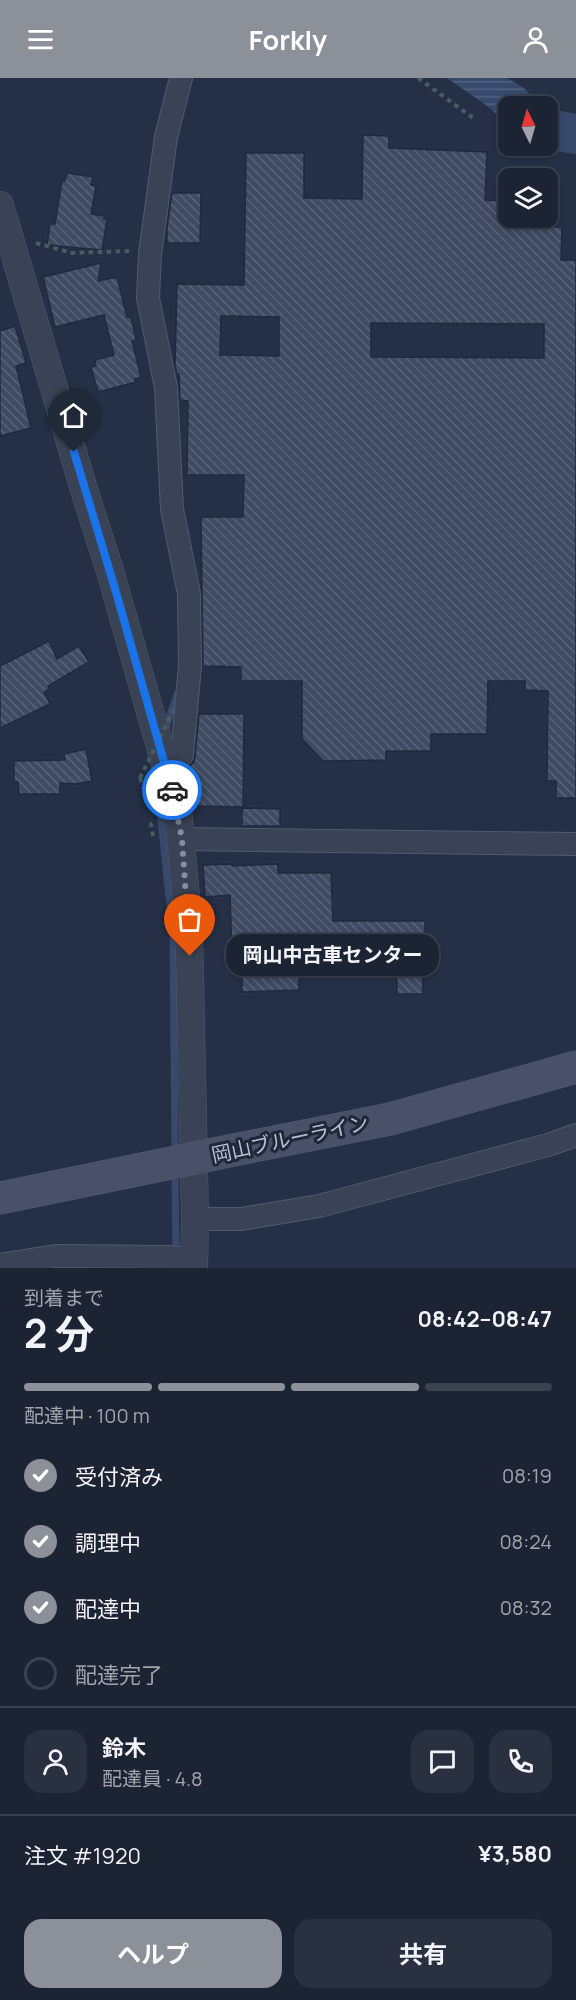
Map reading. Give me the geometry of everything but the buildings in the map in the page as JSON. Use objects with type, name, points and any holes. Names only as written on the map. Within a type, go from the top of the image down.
[{"type":"main road","name":"岡山ブルーライン","points":[[0,1198],[390,1119],[576,1067]]},
{"type":"street","points":[[166,766],[182,755],[190,665],[189,594],[172,509],[166,388],[148,298],[150,254],[166,137],[181,78]]},
{"type":"street","points":[[0,205],[113,581],[178,810],[189,932],[195,1219],[194,1264],[169,1257],[56,1256],[0,1265]]},
{"type":"street","points":[[182,839],[576,844]]},
{"type":"street","points":[[195,1219],[241,1219],[319,1206],[548,1145],[576,1135]]},
{"type":"path","points":[[418,78],[476,120]]},
{"type":"path","points":[[9,236],[72,253],[133,251]]},
{"type":"path","points":[[140,778],[176,705]]},
{"type":"path","points":[[151,824],[155,842]]},
{"type":"water","points":[[447,78],[507,78],[524,88],[532,96],[498,96],[498,115]]},
{"type":"waterway","points":[[558,131],[576,134]]},
{"type":"waterway","points":[[166,729],[178,692]]},
{"type":"waterway","points":[[160,782],[158,791],[173,935],[175,1154]]},
{"type":"waterway","points":[[175,1171],[176,1253]]},
{"type":"way so far","points":[[172,790],[178,810],[182,839],[190,956]]},
{"type":"place","name":"岡山中古車センター","points":[[190,956]]},
{"type":"route","points":[[74,452],[172,790]]}]
